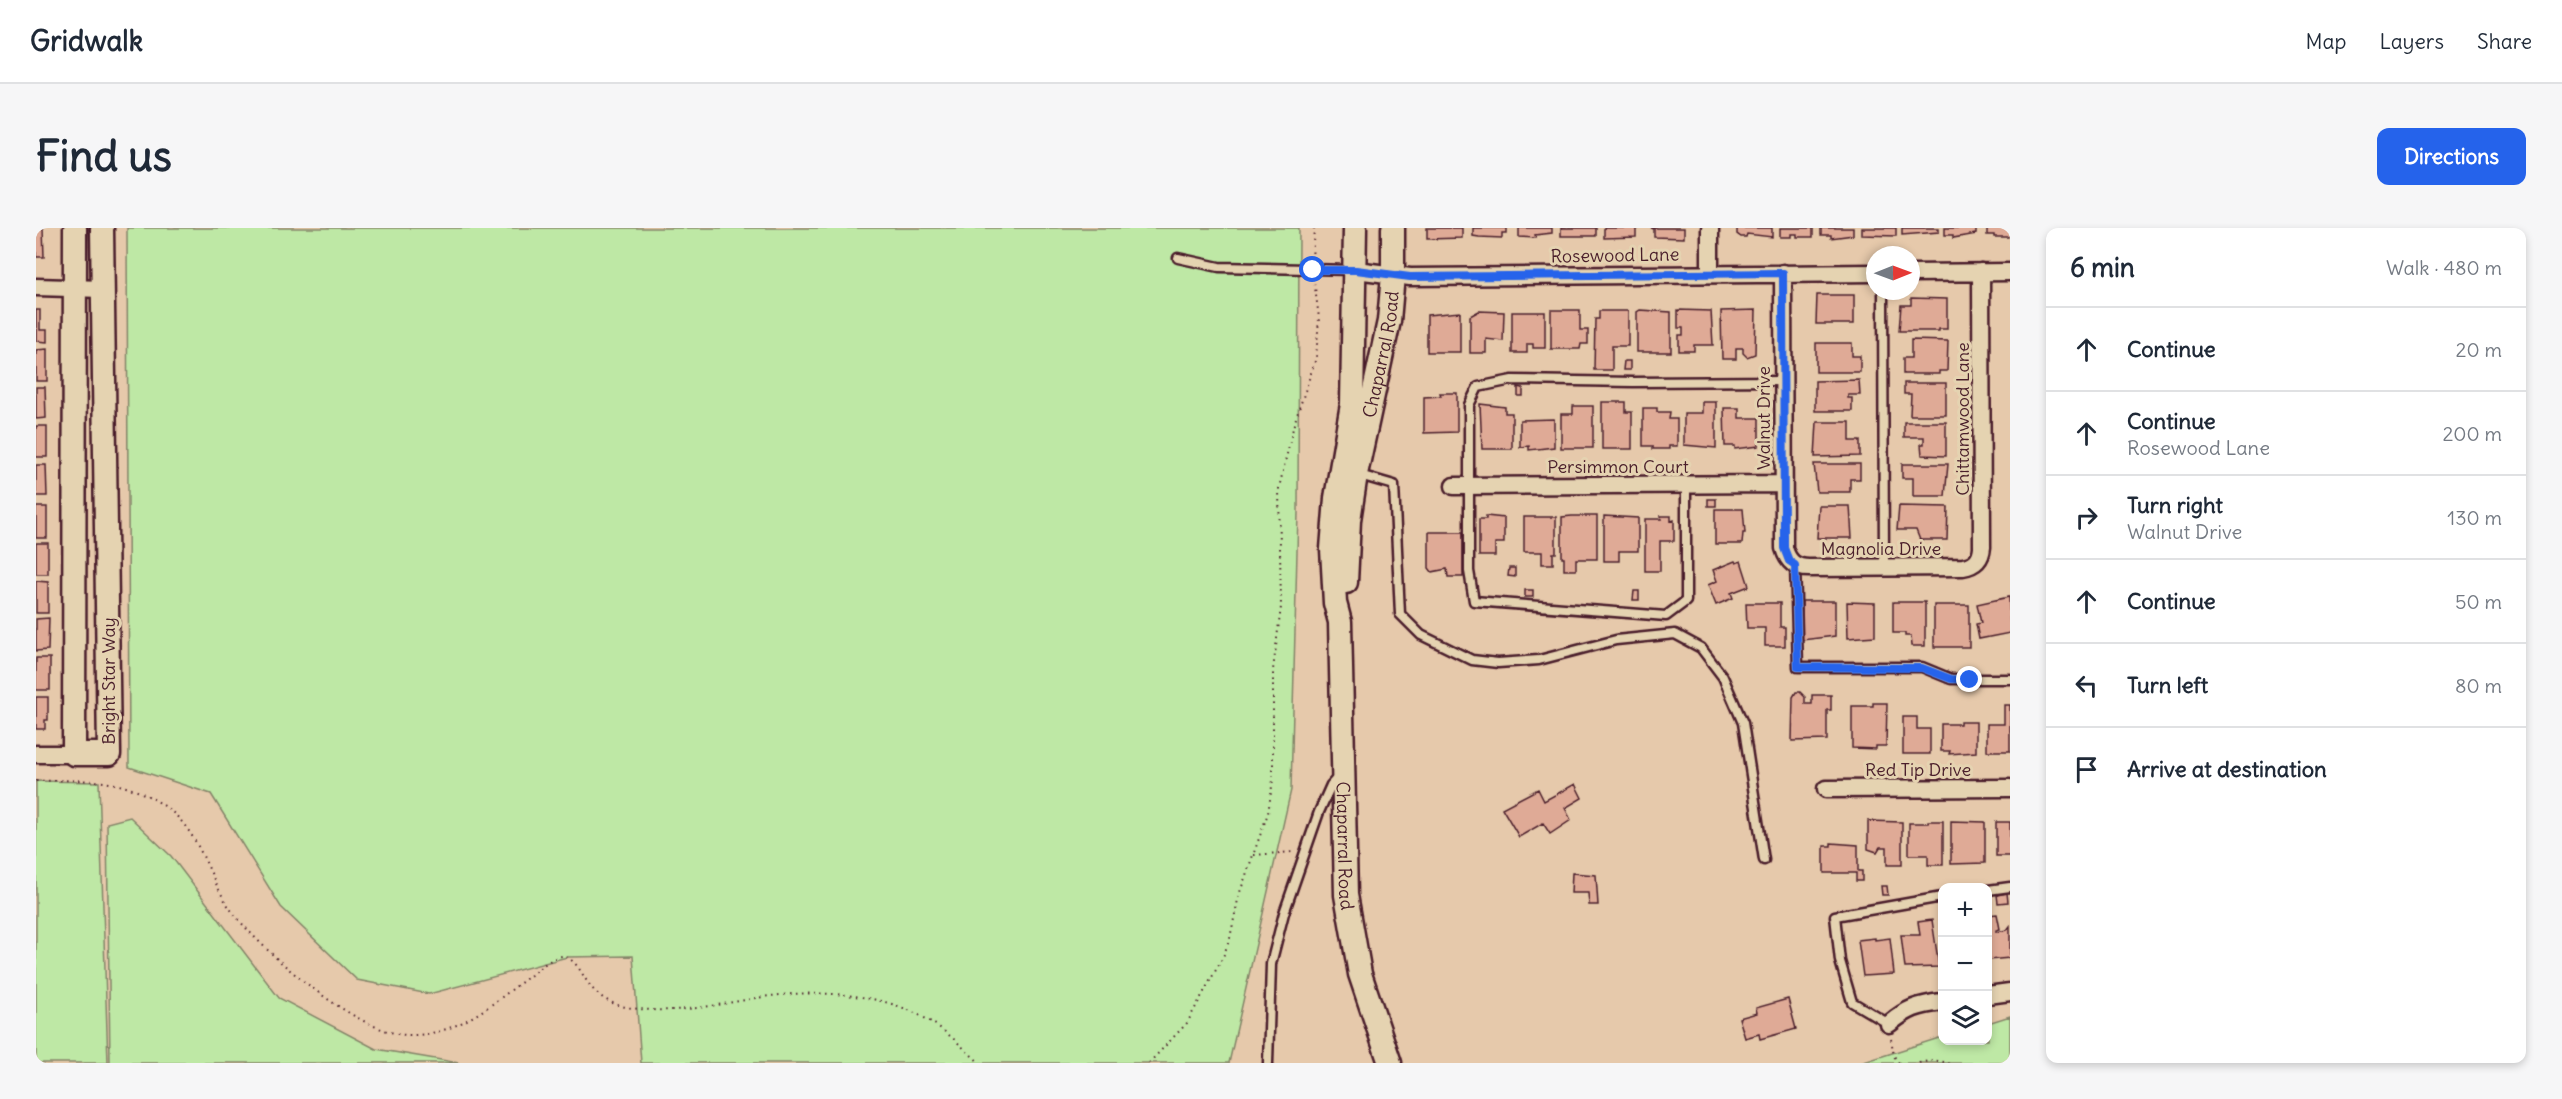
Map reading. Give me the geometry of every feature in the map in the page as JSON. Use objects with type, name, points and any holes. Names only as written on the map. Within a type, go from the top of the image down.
[{"type":"main road","name":"Bright Star Way","points":[[75,228],[74,754],[109,754],[102,228]]},
{"type":"main road","name":"Chaparral Road","points":[[1349,472],[1356,270],[1355,228]]},
{"type":"main road","name":"Chaparral Road","points":[[1390,1063],[1366,998],[1349,923],[1344,868],[1340,622],[1335,603],[1332,549],[1349,472],[1389,321],[1393,275],[1393,228]]},
{"type":"street","points":[[1710,228],[1710,274]]},
{"type":"street","name":"Rosewood Lane","points":[[1356,270],[1410,277],[1866,273]]},
{"type":"street","name":"Chittamwood Lane","points":[[1975,563],[1979,559],[1982,547],[1981,272]]},
{"type":"street","points":[[1920,273],[2010,272]]},
{"type":"street","name":"Walnut Drive","points":[[1783,273],[1784,548],[1792,563]]},
{"type":"street","points":[[36,287],[103,289]]},
{"type":"street","name":"Persimmon Court","points":[[1462,486],[1783,484]]},
{"type":"street","name":"Magnolia Drive","points":[[1792,563],[1802,568],[1963,567],[1975,563]]},
{"type":"street","points":[[36,754],[74,754]]},
{"type":"street","name":"Red Tip Drive","points":[[1826,789],[2010,788]]},
{"type":"street","points":[[1992,994],[2010,992]]},
{"type":"street","points":[[1889,1024],[1911,1008],[1938,1003]]},
{"type":"lane","points":[[1178,258],[1219,267],[1356,270]]},
{"type":"lane","points":[[1883,300],[1884,567]]},
{"type":"lane","points":[[1686,484],[1686,600],[1666,616],[1474,601],[1469,571],[1462,486],[1469,405],[1478,387],[1512,380],[1783,381]]},
{"type":"lane","points":[[1349,472],[1394,485],[1400,614],[1421,635],[1472,660],[1498,663],[1539,660],[1616,640],[1675,634],[1701,648],[1724,677],[1743,723],[1764,860]]},
{"type":"lane","points":[[1792,563],[1798,667],[1922,668],[1951,679],[2010,679]]},
{"type":"lane","points":[[1268,1063],[1271,964],[1284,913],[1331,785],[1342,773]]},
{"type":"lane","points":[[1992,889],[2010,887]]},
{"type":"lane","points":[[1889,1024],[1852,1002],[1840,961],[1835,916],[1938,898]]},
{"type":"path","points":[[1149,1063],[1187,1023],[1214,975],[1230,938],[1239,895],[1264,829],[1273,780],[1273,670],[1281,587],[1279,488],[1291,434],[1310,378],[1317,347],[1318,297],[1313,270],[1314,228]]},
{"type":"path","points":[[36,781],[100,780],[121,784],[171,811],[188,829],[223,897],[250,931],[292,971],[325,996],[380,1030],[407,1035],[447,1030],[487,1008],[551,960],[562,956],[575,963],[592,989],[600,996],[609,1002],[630,1008],[690,1011],[744,1000],[803,994],[850,995],[872,1000],[917,1014],[931,1021],[980,1063]]},
{"type":"path","points":[[1254,855],[1280,854],[1306,849]]},
{"type":"path","points":[[1889,1024],[1894,1056],[1899,1063]]},
{"type":"path","points":[[1919,1063],[1933,1060],[1949,1063]]},
{"type":"green space","points":[[127,228],[1299,228],[1298,512],[1291,790],[1229,1063],[641,1063],[633,956],[567,957],[429,994],[357,980],[281,907],[211,794],[129,767]]},
{"type":"green space","points":[[36,781],[99,782],[108,1063],[36,1063]]},
{"type":"green space","points":[[130,817],[171,856],[279,998],[376,1049],[459,1063],[110,1063],[107,823]]},
{"type":"green space","points":[[2010,1016],[2010,1063],[1861,1063],[1938,1038],[1938,1045],[1992,1045],[1992,1022]]},
{"type":"building","points":[[36,228],[43,228],[44,257],[36,257]]},
{"type":"building","points":[[1427,228],[1462,228],[1462,238],[1427,239]]},
{"type":"building","points":[[1473,228],[1507,228],[1507,233],[1502,233],[1502,238],[1479,237],[1473,236]]},
{"type":"building","points":[[1519,228],[1552,228],[1552,233],[1535,235],[1536,238],[1519,237]]},
{"type":"building","points":[[1561,228],[1596,228],[1596,236],[1561,236]]},
{"type":"building","points":[[1604,228],[1638,229],[1636,229],[1636,237],[1604,238]]},
{"type":"building","points":[[1651,228],[1684,228],[1684,238],[1654,237],[1654,229]]},
{"type":"building","points":[[1737,228],[1772,228],[1772,237],[1747,234],[1746,237],[1741,237],[1737,234]]},
{"type":"building","points":[[1780,228],[1813,228],[1813,237],[1797,237],[1797,234],[1791,234],[1791,237],[1780,237]]},
{"type":"building","points":[[1821,228],[1853,228],[1853,235],[1831,238],[1831,235],[1821,235]]},
{"type":"building","points":[[1862,228],[1896,228],[1896,236],[1862,235]]},
{"type":"building","points":[[1902,228],[1939,228],[1939,232],[1902,235]]},
{"type":"building","points":[[1945,228],[1976,228],[1976,234],[1953,238],[1953,235],[1945,235]]},
{"type":"building","points":[[1987,228],[2010,228],[2010,235],[1994,237],[1994,235],[1987,235]]},
{"type":"building","points":[[1817,295],[1854,295],[1854,324],[1816,324]]},
{"type":"building","points":[[1920,298],[1947,299],[1947,329],[1899,331],[1901,305],[1911,305],[1911,300]]},
{"type":"building","points":[[36,310],[40,310],[40,330],[47,330],[47,342],[36,341]]},
{"type":"building","points":[[1551,310],[1580,310],[1580,330],[1588,330],[1588,344],[1581,344],[1580,349],[1551,349]]},
{"type":"building","points":[[1640,310],[1671,312],[1671,352],[1637,352],[1637,312]]},
{"type":"building","points":[[1678,310],[1711,311],[1713,345],[1694,345],[1694,351],[1679,351],[1679,335],[1683,335],[1683,328],[1678,328]]},
{"type":"building","points":[[1756,310],[1755,354],[1747,357],[1743,353],[1743,348],[1736,348],[1736,359],[1722,359],[1721,311]]},
{"type":"building","points":[[1479,311],[1504,312],[1503,341],[1486,339],[1486,353],[1470,353],[1470,316]]},
{"type":"building","points":[[1599,311],[1628,311],[1628,346],[1612,346],[1612,370],[1594,370],[1595,319],[1599,319]]},
{"type":"building","points":[[1460,312],[1460,352],[1427,352],[1427,315]]},
{"type":"building","points":[[1512,312],[1545,312],[1545,348],[1533,348],[1533,344],[1527,344],[1527,353],[1512,353]]},
{"type":"building","points":[[1911,340],[1948,341],[1947,371],[1939,371],[1939,374],[1903,374],[1903,358],[1911,358]]},
{"type":"building","points":[[1816,343],[1852,343],[1852,356],[1860,356],[1860,372],[1816,372]]},
{"type":"building","points":[[47,349],[47,381],[36,381],[36,350]]},
{"type":"building","points":[[1624,361],[1630,361],[1630,370],[1623,370]]},
{"type":"building","points":[[1859,380],[1860,395],[1848,395],[1848,398],[1852,398],[1852,411],[1815,411],[1815,381]]},
{"type":"building","points":[[1904,383],[1946,383],[1946,415],[1910,415],[1911,394],[1904,394]]},
{"type":"building","points":[[36,387],[45,387],[46,418],[36,419]]},
{"type":"building","points":[[1518,387],[1523,388],[1523,396],[1518,396]]},
{"type":"building","points":[[1440,393],[1457,393],[1457,432],[1424,433],[1424,397],[1441,396]]},
{"type":"building","points":[[1602,402],[1626,402],[1626,412],[1632,412],[1632,449],[1602,449]]},
{"type":"building","points":[[1702,402],[1716,402],[1716,448],[1684,445],[1684,413],[1702,413]]},
{"type":"building","points":[[1480,404],[1505,407],[1505,413],[1512,413],[1512,449],[1482,449]]},
{"type":"building","points":[[1573,406],[1593,406],[1593,448],[1561,448],[1561,414],[1573,414]]},
{"type":"building","points":[[1643,408],[1657,408],[1657,412],[1670,412],[1669,419],[1677,419],[1677,446],[1669,446],[1669,449],[1653,449],[1653,446],[1643,446]]},
{"type":"building","points":[[1724,408],[1739,408],[1739,418],[1759,418],[1759,446],[1735,449],[1735,446],[1725,446]]},
{"type":"building","points":[[1554,419],[1554,447],[1529,450],[1529,446],[1520,447],[1520,420]]},
{"type":"building","points":[[1817,422],[1850,422],[1850,441],[1860,441],[1860,456],[1815,457]]},
{"type":"building","points":[[1904,422],[1946,422],[1946,456],[1922,455],[1921,444],[1924,444],[1924,437],[1904,437]]},
{"type":"building","points":[[36,426],[47,426],[47,457],[36,457]]},
{"type":"building","points":[[1814,464],[1860,464],[1860,479],[1850,479],[1850,492],[1817,492]]},
{"type":"building","points":[[1902,464],[1948,464],[1945,496],[1913,496],[1913,478],[1902,478]]},
{"type":"building","points":[[36,465],[46,465],[47,496],[36,496]]},
{"type":"building","points":[[1708,499],[1716,499],[1716,506],[1708,506]]},
{"type":"building","points":[[1819,506],[1850,506],[1852,538],[1817,538]]},
{"type":"building","points":[[1899,506],[1948,507],[1947,540],[1920,540],[1916,530],[1897,530]]},
{"type":"building","points":[[36,507],[47,507],[47,538],[36,538]]},
{"type":"building","points":[[1715,509],[1743,509],[1745,533],[1743,533],[1742,544],[1715,544]]},
{"type":"building","points":[[1486,516],[1504,518],[1504,543],[1495,543],[1495,556],[1479,556],[1479,519],[1486,519]]},
{"type":"building","points":[[1597,516],[1597,559],[1576,559],[1576,570],[1564,570],[1562,517]]},
{"type":"building","points":[[1604,516],[1638,518],[1638,551],[1619,551],[1619,561],[1604,561]]},
{"type":"building","points":[[1660,516],[1671,516],[1671,521],[1674,520],[1674,541],[1660,541],[1660,571],[1645,571],[1645,519],[1661,519]]},
{"type":"building","points":[[1524,517],[1556,517],[1556,553],[1553,553],[1553,564],[1542,564],[1542,552],[1524,552]]},
{"type":"building","points":[[1429,532],[1463,532],[1463,577],[1448,577],[1447,569],[1432,572],[1429,568]]},
{"type":"building","points":[[36,543],[48,543],[48,574],[36,574]]},
{"type":"building","points":[[1735,561],[1736,563],[1741,561],[1749,586],[1731,593],[1733,598],[1716,605],[1708,585],[1717,581],[1713,570]]},
{"type":"building","points":[[1509,568],[1515,568],[1515,577],[1508,576]]},
{"type":"building","points":[[36,581],[48,582],[48,613],[36,613]]},
{"type":"building","points":[[1525,590],[1533,590],[1533,597],[1525,597]]},
{"type":"building","points":[[1634,591],[1639,591],[1639,600],[1633,600]]},
{"type":"building","points":[[2009,597],[2010,633],[1979,639],[1976,624],[1981,623],[1977,604]]},
{"type":"building","points":[[1802,601],[1835,601],[1835,636],[1802,640]]},
{"type":"building","points":[[1847,602],[1875,603],[1875,636],[1848,638]]},
{"type":"building","points":[[1893,602],[1925,602],[1925,646],[1912,646],[1911,636],[1905,636],[1905,633],[1893,633]]},
{"type":"building","points":[[1746,603],[1780,603],[1780,627],[1785,627],[1785,646],[1765,646],[1765,628],[1747,628]]},
{"type":"building","points":[[1934,605],[1969,605],[1969,647],[1934,647]]},
{"type":"building","points":[[49,618],[48,650],[36,651],[36,619]]},
{"type":"building","points":[[36,658],[50,658],[50,690],[36,690]]},
{"type":"building","points":[[1796,692],[1800,692],[1805,697],[1805,704],[1812,704],[1812,695],[1831,695],[1831,710],[1827,710],[1827,740],[1792,741],[1793,697]]},
{"type":"building","points":[[36,697],[48,697],[48,720],[45,720],[45,729],[36,729]]},
{"type":"building","points":[[1873,703],[1887,703],[1886,746],[1876,746],[1876,749],[1852,748],[1852,706],[1873,706]]},
{"type":"building","points":[[2004,705],[2010,705],[2010,751],[1987,751],[1987,724],[2004,724]]},
{"type":"building","points":[[1903,717],[1917,717],[1917,729],[1930,729],[1930,754],[1903,754]]},
{"type":"building","points":[[1960,722],[1976,722],[1976,752],[1949,754],[1950,751],[1941,751],[1941,724],[1960,724]]},
{"type":"building","points":[[1575,784],[1582,798],[1565,808],[1571,820],[1550,834],[1543,823],[1519,837],[1502,808],[1538,789],[1544,801]]},
{"type":"building","points":[[1868,821],[1902,822],[1902,865],[1887,865],[1887,847],[1880,847],[1877,852],[1868,849]]},
{"type":"building","points":[[1928,821],[1943,821],[1943,865],[1928,865],[1928,855],[1909,855],[1909,823],[1928,823]]},
{"type":"building","points":[[1951,821],[1985,822],[1985,863],[1951,864]]},
{"type":"building","points":[[1996,822],[2010,822],[2010,856],[1996,856]]},
{"type":"building","points":[[1831,843],[1858,845],[1858,871],[1862,871],[1862,881],[1856,881],[1856,873],[1824,873],[1824,846],[1831,846]]},
{"type":"building","points":[[1572,873],[1596,875],[1598,905],[1589,905],[1588,893],[1571,893]]},
{"type":"building","points":[[1881,886],[1887,886],[1888,895],[1882,895]]},
{"type":"building","points":[[2007,893],[2008,902],[1998,903],[1997,895]]},
{"type":"building","points":[[1997,914],[2000,929],[1996,932],[2007,930],[2010,926],[2010,958],[1992,960],[1992,915]]},
{"type":"building","points":[[1932,920],[1938,967],[1905,968],[1901,935],[1920,935],[1918,922]]},
{"type":"building","points":[[1875,938],[1875,940],[1890,938],[1894,974],[1863,976],[1858,940]]},
{"type":"building","points":[[1788,999],[1796,1029],[1760,1039],[1759,1034],[1745,1038],[1739,1018],[1757,1013],[1756,1008]]},
{"type":"route","points":[[1313,270],[1356,270],[1410,277],[1783,273],[1784,548],[1789,561],[1795,565],[1798,667],[1922,668],[1951,679],[1970,680]]}]
